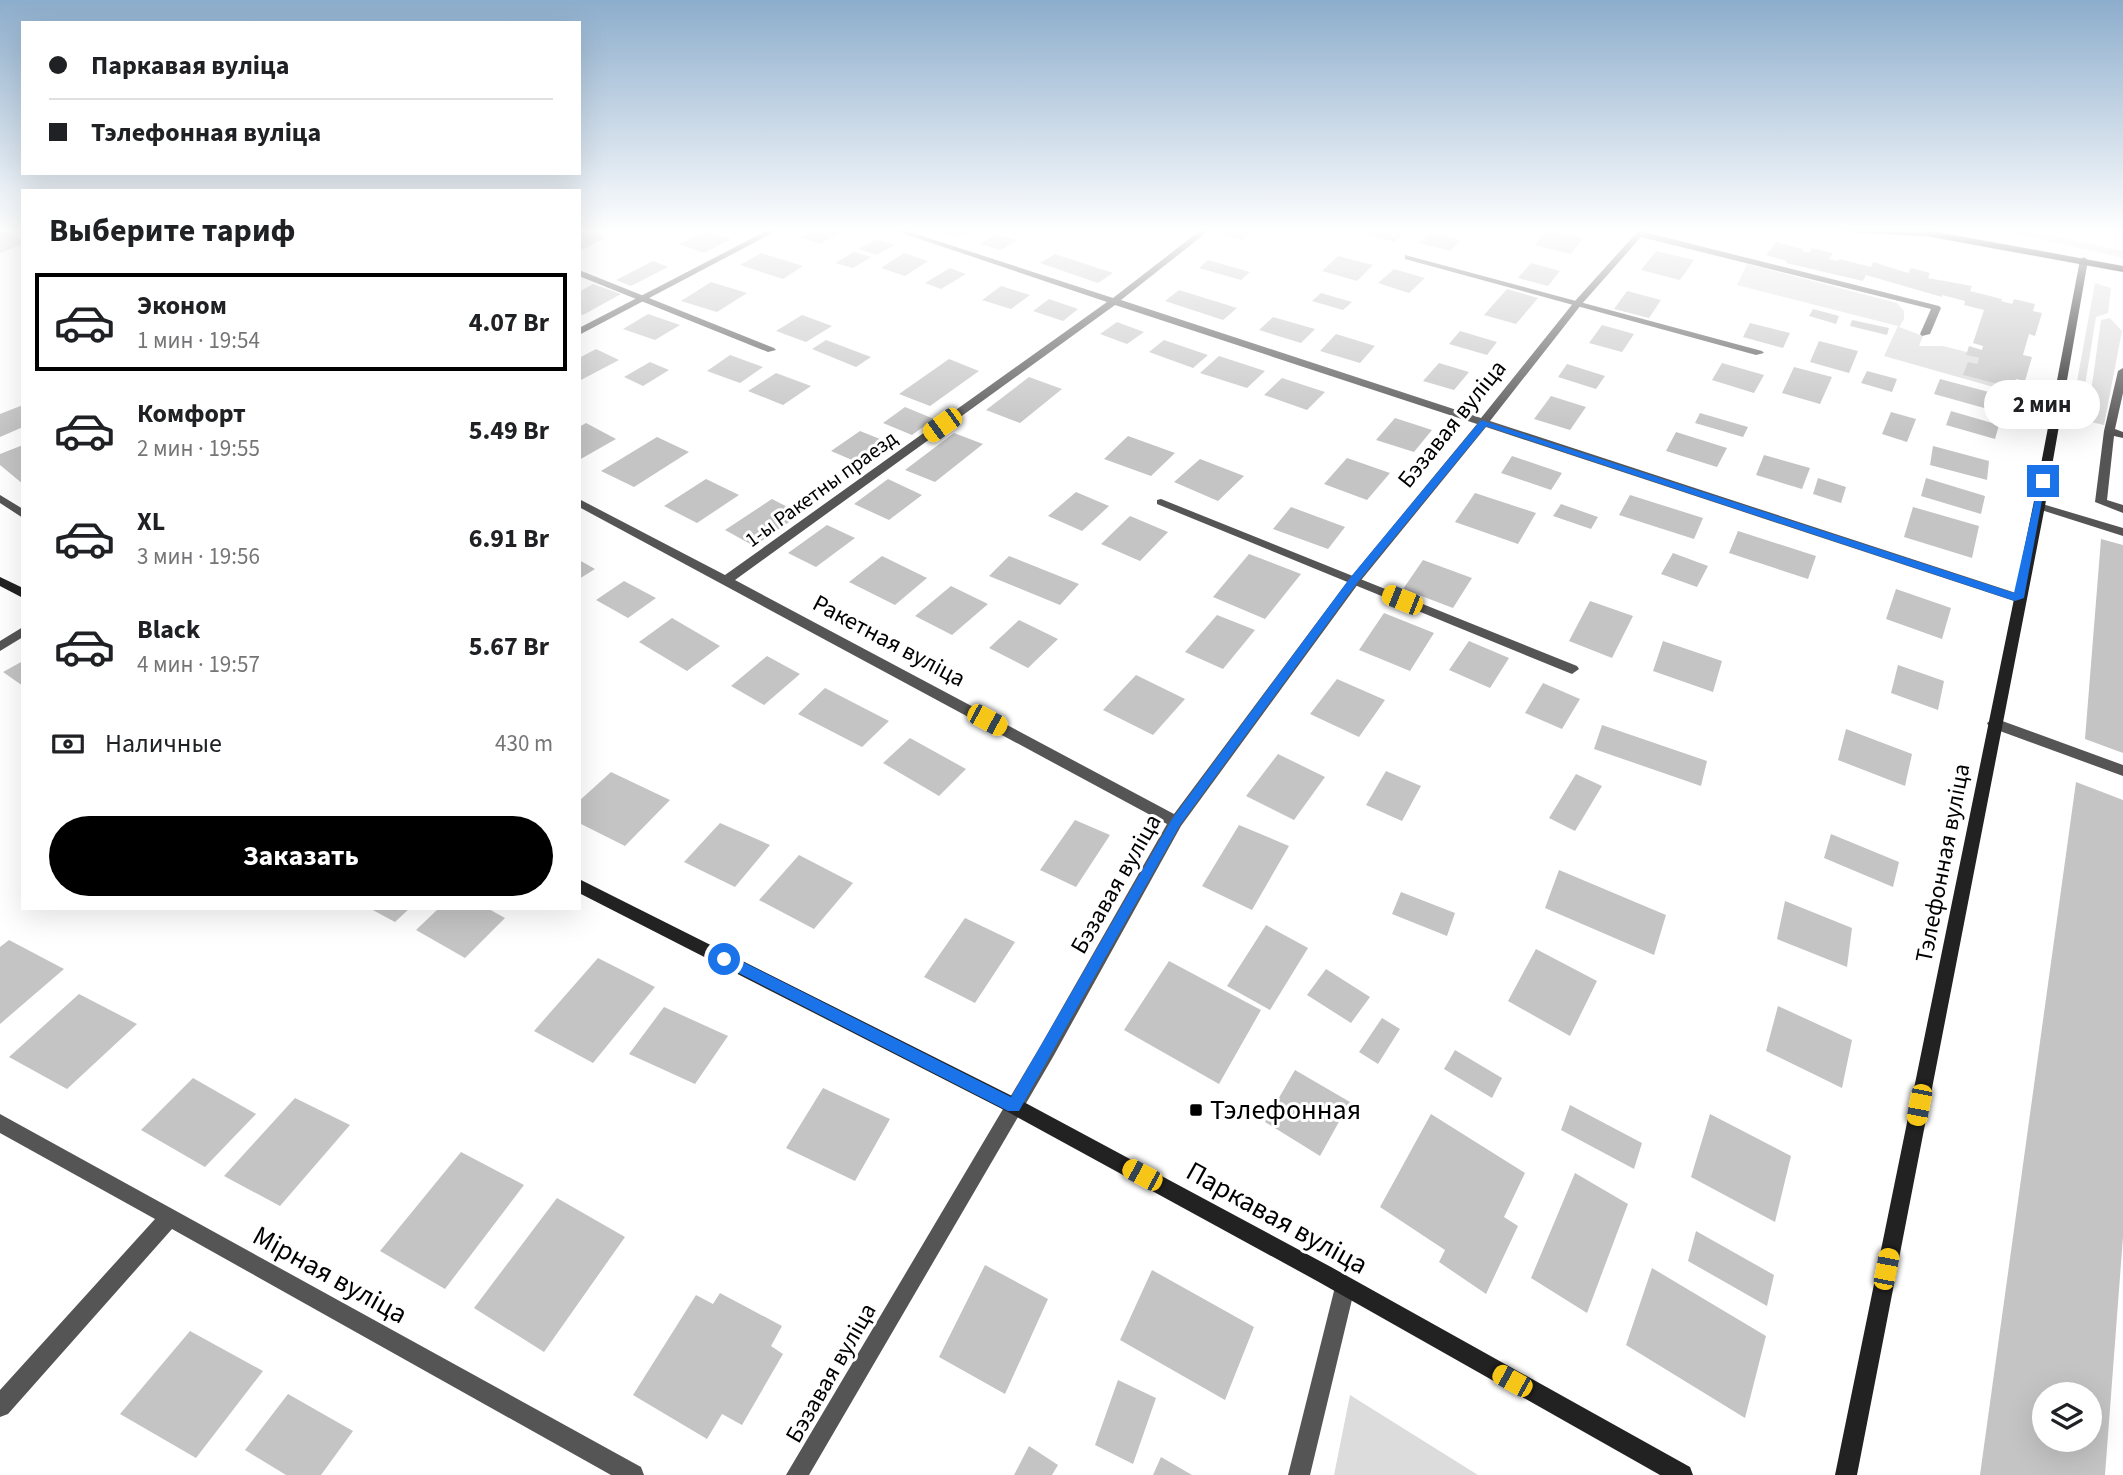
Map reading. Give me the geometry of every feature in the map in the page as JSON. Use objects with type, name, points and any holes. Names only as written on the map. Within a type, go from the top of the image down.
[{"type":"street","points":[[639,298],[771,350]]},
{"type":"street","points":[[1104,298],[2018,598]]},
{"type":"street","name":"1-ы Ракетны праезд","points":[[727,580],[1118,298]]},
{"type":"street","points":[[1558,298],[1759,353]]},
{"type":"street","name":"Бэзавая вуліца","points":[[797,1475],[1014,1106],[1176,822],[1354,581],[1582,298]]},
{"type":"street","points":[[1894,298],[1936,309],[1925,334]]},
{"type":"street","name":"Тэлефонная вуліца","points":[[1846,1475],[2018,598],[2039,506],[2077,298]]},
{"type":"street","points":[[581,331],[642,299]]},
{"type":"street","points":[[2123,371],[2109,431],[2101,502],[2123,509]]},
{"type":"street","points":[[2109,431],[2123,435]]},
{"type":"street","points":[[0,498],[21,514]]},
{"type":"street","points":[[1161,502],[1572,669]]},
{"type":"street","name":"Ракетная вуліца","points":[[581,503],[1176,822]]},
{"type":"street","points":[[2039,506],[2123,532]]},
{"type":"street","points":[[0,580],[21,593]]},
{"type":"street","points":[[3,641],[21,632]]},
{"type":"street","points":[[1994,723],[2123,771]]},
{"type":"street","name":"Паркавая вуліца","points":[[581,886],[1014,1106],[1682,1475]]},
{"type":"street","name":"Мірная вуліца","points":[[0,1123],[633,1475]]},
{"type":"street","points":[[0,1406],[169,1218]]},
{"type":"street","points":[[1299,1475],[1345,1287]]},
{"type":"shaded area","points":[[1787,298],[1877,298],[1897,303],[1904,311],[1904,319],[1899,327],[1923,336],[1919,346],[1943,346],[1979,358],[1977,364],[1964,375],[2013,388],[2011,392],[1884,356],[1898,326]]},
{"type":"shaded area","points":[[2092,298],[2110,298],[2108,313],[2096,317],[2080,416],[2071,414]]},
{"type":"shaded area","points":[[2110,318],[2122,331],[2104,425],[2087,421],[2101,320]]},
{"type":"shaded area","points":[[1350,1395],[1478,1475],[1334,1475]]},
{"type":"building","points":[[581,298],[614,298],[583,315]]},
{"type":"building","points":[[686,298],[739,298],[717,312],[681,301]]},
{"type":"building","points":[[985,298],[1026,298],[1011,309],[982,300]]},
{"type":"building","points":[[1169,298],[1204,298],[1237,308],[1223,320],[1165,301]]},
{"type":"building","points":[[1316,298],[1338,298],[1352,302],[1343,310],[1312,301]]},
{"type":"building","points":[[1499,298],[1538,298],[1516,324],[1484,315]]},
{"type":"building","points":[[1622,298],[1661,300],[1649,318],[1614,309]]},
{"type":"building","points":[[1953,298],[1997,298],[2012,304],[2014,299],[2035,304],[2033,311],[2042,313],[2035,336],[2029,334],[2023,355],[2032,357],[2025,381],[2016,379],[2013,388],[1963,375],[1968,362],[1977,364],[1979,358],[1966,355],[1969,346],[1982,350],[1983,346],[1973,343],[1984,310],[1964,305],[1965,301]]},
{"type":"building","points":[[1049,299],[1078,309],[1063,321],[1033,311]]},
{"type":"building","points":[[1813,309],[1839,316],[1836,324],[1809,316]]},
{"type":"building","points":[[648,314],[680,325],[655,340],[623,329]]},
{"type":"building","points":[[802,315],[832,326],[806,342],[776,331]]},
{"type":"building","points":[[1273,317],[1315,329],[1301,343],[1259,330]]},
{"type":"building","points":[[1852,320],[1889,328],[1887,335],[1850,326]]},
{"type":"building","points":[[1117,322],[1144,332],[1127,344],[1100,334]]},
{"type":"building","points":[[1750,323],[1790,333],[1783,348],[1743,337]]},
{"type":"building","points":[[1602,325],[1634,334],[1622,352],[1589,343]]},
{"type":"building","points":[[1460,331],[1497,342],[1487,355],[1449,344]]},
{"type":"building","points":[[1336,334],[1375,346],[1360,363],[1320,351]]},
{"type":"building","points":[[826,340],[871,357],[856,367],[812,349]]},
{"type":"building","points":[[1164,340],[1208,355],[1193,368],[1149,352]]},
{"type":"building","points":[[1819,341],[1858,351],[1849,373],[1810,362]]},
{"type":"building","points":[[596,349],[619,360],[581,380],[581,357]]},
{"type":"building","points":[[730,355],[763,367],[740,383],[707,371]]},
{"type":"building","points":[[1219,356],[1265,371],[1247,388],[1200,373]]},
{"type":"building","points":[[949,359],[979,371],[930,406],[899,394]]},
{"type":"building","points":[[650,362],[669,370],[643,386],[624,377]]},
{"type":"building","points":[[1439,363],[1469,372],[1454,390],[1423,381]]},
{"type":"building","points":[[1722,363],[1764,375],[1754,393],[1712,380]]},
{"type":"building","points":[[1567,364],[1605,376],[1596,389],[1558,377]]},
{"type":"building","points":[[1794,367],[1832,377],[1820,404],[1782,393]]},
{"type":"building","points":[[1867,371],[1897,379],[1892,392],[1861,383]]},
{"type":"building","points":[[776,373],[811,386],[783,405],[748,391]]},
{"type":"building","points":[[1029,377],[1062,389],[1020,423],[986,410]]},
{"type":"building","points":[[1282,378],[1325,392],[1307,410],[1264,395]]},
{"type":"building","points":[[1940,379],[2000,395],[1995,411],[1934,394]]},
{"type":"building","points":[[1551,396],[1586,407],[1570,430],[1534,419]]},
{"type":"building","points":[[21,406],[21,428],[0,437],[0,414]]},
{"type":"building","points":[[905,407],[934,419],[912,435],[883,423]]},
{"type":"building","points":[[1951,411],[1999,425],[1995,439],[1946,425]]},
{"type":"building","points":[[1891,412],[1916,419],[1907,442],[1882,434]]},
{"type":"building","points":[[1700,413],[1748,427],[1743,437],[1695,423]]},
{"type":"building","points":[[1395,418],[1432,430],[1414,452],[1376,440]]},
{"type":"building","points":[[586,423],[616,439],[581,459],[581,426]]},
{"type":"building","points":[[860,431],[895,445],[866,466],[831,451]]},
{"type":"building","points":[[1676,432],[1727,448],[1717,467],[1666,451]]},
{"type":"building","points":[[954,433],[983,444],[935,482],[905,470]]},
{"type":"building","points":[[1128,436],[1175,453],[1151,476],[1104,459]]},
{"type":"building","points":[[657,437],[689,452],[634,487],[601,471]]},
{"type":"building","points":[[21,446],[21,482],[0,465],[0,454]]},
{"type":"building","points":[[1933,446],[1989,461],[1987,480],[1930,465]]},
{"type":"building","points":[[1764,455],[1810,468],[1802,489],[1756,475]]},
{"type":"building","points":[[1512,456],[1562,473],[1551,490],[1501,473]]},
{"type":"building","points":[[1347,458],[1390,473],[1367,500],[1324,484]]},
{"type":"building","points":[[1200,459],[1244,476],[1218,501],[1174,482]]},
{"type":"building","points":[[1818,478],[1846,487],[1841,503],[1813,494]]},
{"type":"building","points":[[1926,478],[1985,496],[1981,514],[1921,496]]},
{"type":"building","points":[[706,479],[739,495],[697,523],[664,506]]},
{"type":"building","points":[[888,479],[922,495],[889,520],[854,504]]},
{"type":"building","points":[[1076,492],[1109,506],[1082,531],[1048,516]]},
{"type":"building","points":[[1475,493],[1536,513],[1518,544],[1455,522]]},
{"type":"building","points":[[1630,495],[1703,518],[1694,539],[1619,515]]},
{"type":"building","points":[[772,499],[801,514],[754,546],[725,530]]},
{"type":"building","points":[[1561,504],[1598,517],[1591,529],[1553,516]]},
{"type":"building","points":[[1291,507],[1345,527],[1328,549],[1273,529]]},
{"type":"building","points":[[1913,507],[1979,526],[1972,558],[1904,537]]},
{"type":"building","points":[[1130,516],[1168,532],[1140,561],[1101,544]]},
{"type":"building","points":[[827,525],[855,538],[816,567],[788,553]]},
{"type":"building","points":[[1738,531],[1816,556],[1808,579],[1729,553]]},
{"type":"building","points":[[2101,539],[2123,545],[2123,753],[2085,739]]},
{"type":"building","points":[[1673,553],[1708,566],[1697,587],[1661,574]]},
{"type":"building","points":[[1249,554],[1301,574],[1265,619],[1213,597]]},
{"type":"building","points":[[882,556],[927,578],[895,605],[849,582]]},
{"type":"building","points":[[1009,556],[1079,584],[1060,605],[989,576]]},
{"type":"building","points":[[1423,560],[1472,578],[1453,608],[1403,589]]},
{"type":"building","points":[[581,561],[595,569],[581,578]]},
{"type":"building","points":[[624,581],[656,598],[628,618],[596,600]]},
{"type":"building","points":[[951,586],[988,604],[952,635],[915,616]]},
{"type":"building","points":[[1896,589],[1951,608],[1942,639],[1886,619]]},
{"type":"building","points":[[1590,601],[1633,616],[1612,658],[1569,641]]},
{"type":"building","points":[[1384,613],[1434,633],[1410,671],[1359,650]]},
{"type":"building","points":[[1217,615],[1255,630],[1223,669],[1185,652]]},
{"type":"building","points":[[672,618],[720,646],[687,671],[639,642]]},
{"type":"building","points":[[1019,620],[1058,639],[1028,668],[989,648]]},
{"type":"building","points":[[1469,641],[1509,658],[1490,688],[1449,670]]},
{"type":"building","points":[[1663,641],[1722,661],[1713,692],[1653,671]]},
{"type":"building","points":[[767,656],[800,674],[764,705],[731,686]]},
{"type":"building","points":[[21,662],[21,685],[3,672]]},
{"type":"building","points":[[1898,665],[1944,681],[1938,710],[1891,693]]},
{"type":"building","points":[[1136,675],[1185,699],[1153,735],[1103,710]]},
{"type":"building","points":[[1337,679],[1385,700],[1359,737],[1310,714]]},
{"type":"building","points":[[1543,683],[1580,699],[1562,729],[1525,713]]},
{"type":"building","points":[[825,688],[889,721],[862,747],[798,714]]},
{"type":"building","points":[[1602,725],[1707,761],[1701,786],[1594,749]]},
{"type":"building","points":[[1846,729],[1912,754],[1905,786],[1838,760]]},
{"type":"building","points":[[910,738],[966,769],[939,796],[883,763]]},
{"type":"building","points":[[1278,754],[1325,777],[1294,820],[1246,796]]},
{"type":"building","points":[[1386,771],[1421,786],[1402,821],[1366,805]]},
{"type":"building","points":[[611,772],[670,800],[625,846],[581,824],[581,799]]},
{"type":"building","points":[[1576,774],[1602,786],[1575,831],[1549,818]]},
{"type":"building","points":[[2076,782],[2123,800],[2123,1237],[2105,1475],[1980,1475]]},
{"type":"building","points":[[1075,820],[1110,835],[1076,887],[1040,870]]},
{"type":"building","points":[[720,823],[770,845],[735,887],[684,862]]},
{"type":"building","points":[[1239,825],[1289,846],[1252,910],[1202,886]]},
{"type":"building","points":[[1831,834],[1899,862],[1893,887],[1824,858]]},
{"type":"building","points":[[799,855],[853,883],[814,929],[759,900]]},
{"type":"building","points":[[1559,870],[1666,915],[1654,955],[1545,908]]},
{"type":"building","points":[[1401,892],[1455,913],[1447,936],[1392,914]]},
{"type":"building","points":[[1785,901],[1852,928],[1847,967],[1777,939]]},
{"type":"building","points":[[373,910],[408,910],[395,922]]},
{"type":"building","points":[[437,910],[491,910],[505,918],[465,958],[416,930]]},
{"type":"building","points":[[965,918],[1015,942],[975,1003],[924,977]]},
{"type":"building","points":[[1266,925],[1308,948],[1270,1010],[1227,986]]},
{"type":"building","points":[[9,940],[64,969],[0,1024],[0,947]]},
{"type":"building","points":[[1536,949],[1597,981],[1570,1036],[1508,1001]]},
{"type":"building","points":[[598,958],[655,987],[593,1063],[534,1031]]},
{"type":"building","points":[[1169,961],[1261,1010],[1219,1084],[1124,1030]]},
{"type":"building","points":[[1326,969],[1370,997],[1351,1023],[1307,995]]},
{"type":"building","points":[[79,994],[137,1024],[67,1089],[9,1057]]},
{"type":"building","points":[[1778,1006],[1852,1040],[1842,1088],[1766,1051]]},
{"type":"building","points":[[664,1007],[728,1036],[695,1084],[629,1054]]},
{"type":"building","points":[[1382,1018],[1400,1029],[1378,1064],[1359,1052]]},
{"type":"building","points":[[1455,1050],[1502,1078],[1492,1098],[1444,1069]]},
{"type":"building","points":[[1295,1070],[1350,1102],[1320,1156],[1265,1122]]},
{"type":"building","points":[[193,1078],[256,1114],[205,1167],[141,1130]]},
{"type":"building","points":[[823,1088],[890,1119],[855,1181],[786,1148]]},
{"type":"building","points":[[295,1098],[350,1125],[280,1206],[224,1176]]},
{"type":"building","points":[[1570,1105],[1642,1143],[1634,1169],[1561,1130]]},
{"type":"building","points":[[1431,1114],[1525,1173],[1504,1217],[1518,1226],[1486,1294],[1439,1262],[1445,1250],[1380,1207]]},
{"type":"building","points":[[1710,1114],[1791,1156],[1775,1222],[1691,1177]]},
{"type":"building","points":[[461,1152],[524,1185],[445,1289],[380,1251]]},
{"type":"building","points":[[1575,1173],[1628,1204],[1587,1313],[1531,1278]]},
{"type":"building","points":[[557,1198],[625,1237],[544,1352],[474,1308]]},
{"type":"building","points":[[1696,1231],[1774,1275],[1767,1306],[1688,1261]]},
{"type":"building","points":[[985,1265],[1048,1299],[1005,1394],[939,1357]]},
{"type":"building","points":[[1652,1268],[1766,1336],[1745,1418],[1626,1345]]},
{"type":"building","points":[[1152,1270],[1254,1327],[1225,1400],[1120,1340]]},
{"type":"building","points":[[720,1293],[782,1326],[771,1346],[783,1354],[742,1425],[722,1414],[707,1439],[633,1395],[696,1295],[713,1304]]},
{"type":"building","points":[[190,1331],[263,1371],[196,1458],[120,1414]]},
{"type":"building","points":[[1118,1380],[1156,1398],[1133,1464],[1095,1445]]},
{"type":"building","points":[[288,1394],[353,1431],[321,1475],[286,1475],[245,1450]]},
{"type":"building","points":[[1029,1446],[1058,1465],[1052,1475],[1014,1475]]},
{"type":"building","points":[[1161,1457],[1192,1475],[1153,1475]]},
{"type":"place","name":"Тэлефонная","points":[[1196,1110]]},
{"type":"route","points":[[724,959],[1014,1106],[1176,822],[1354,581],[1484,422],[2018,598],[2043,481]]}]
